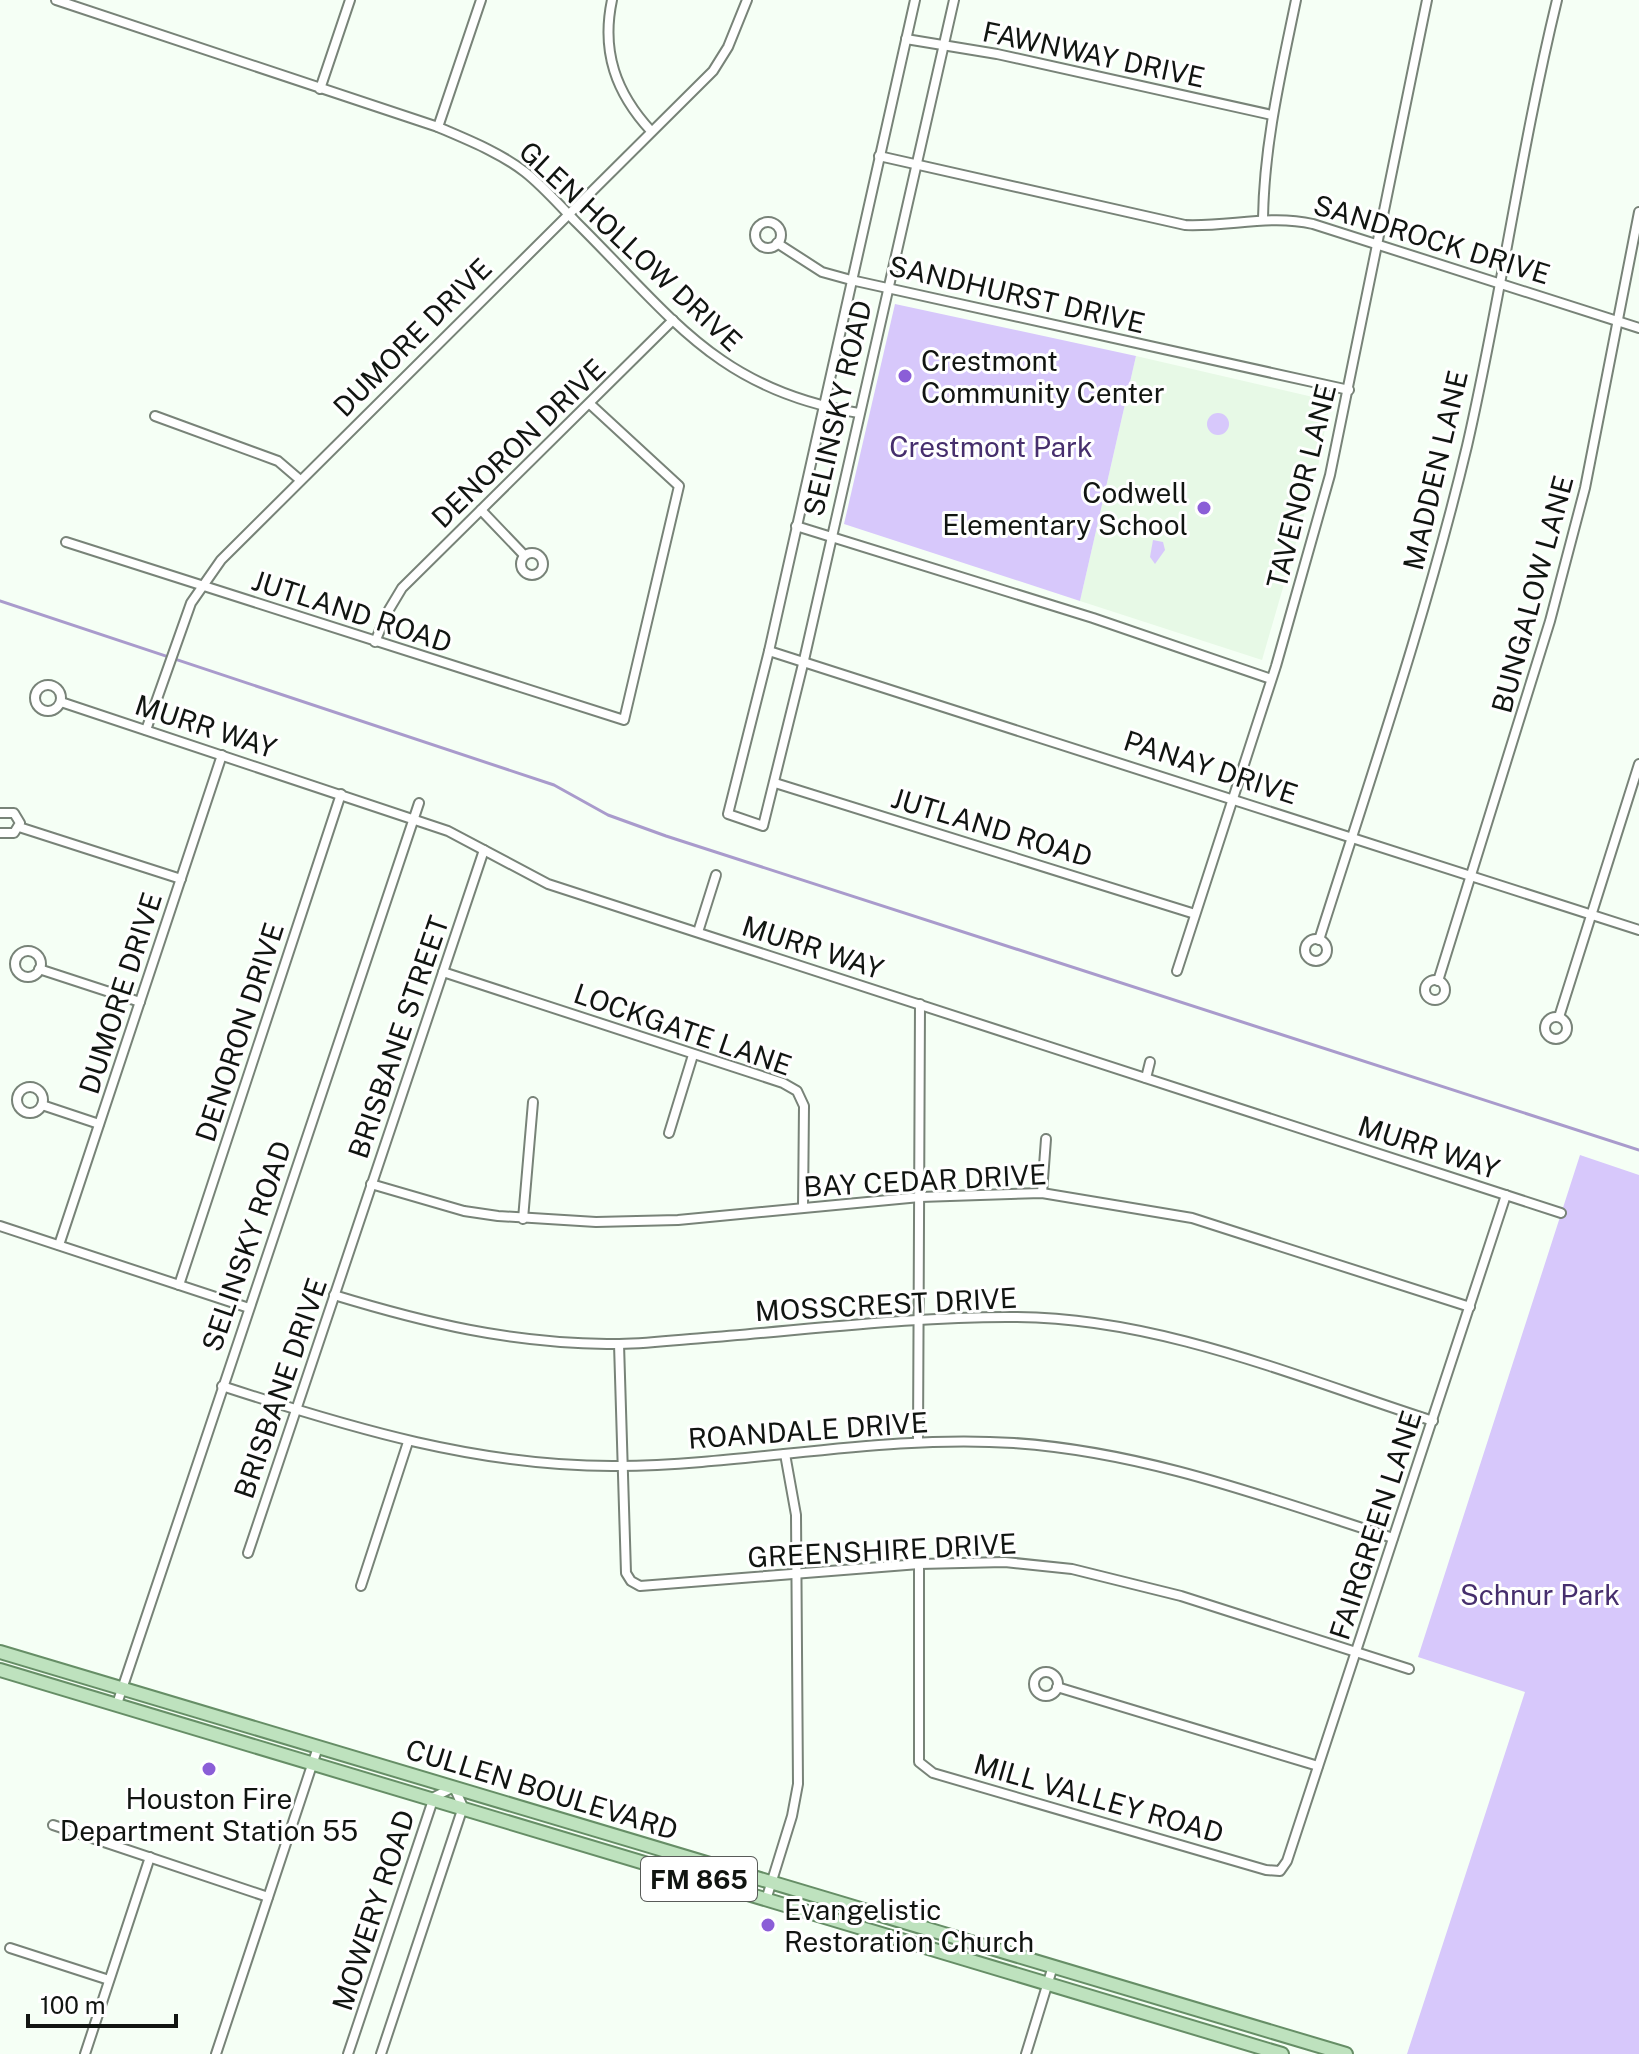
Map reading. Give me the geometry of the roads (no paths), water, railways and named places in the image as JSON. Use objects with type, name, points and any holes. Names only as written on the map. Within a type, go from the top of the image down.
[{"type":"main road","name":"CULLEN BOULEVARD","points":[[0,1652],[1346,2054]]},
{"type":"main road","name":"CULLEN BOULEVARD","points":[[0,1670],[312,1764],[434,1797],[1282,2054]]},
{"type":"main road","points":[[216,1734],[221,1719]]},
{"type":"main road","points":[[626,1855],[630,1841]]},
{"type":"main road","points":[[900,1938],[905,1923]]},
{"type":"main road","points":[[1228,2038],[1234,2020]]},
{"type":"street","name":"GLEN HOLLOW DRIVE","points":[[56,0],[438,127],[495,152],[525,172],[709,354],[746,378],[790,398],[859,413]]},
{"type":"street","points":[[320,89],[350,0]]},
{"type":"street","points":[[438,127],[481,0]]},
{"type":"street","points":[[612,0],[606,27],[609,58],[630,108],[651,131]]},
{"type":"street","name":"DUMORE DRIVE","points":[[146,730],[173,650],[201,586],[221,560],[299,479],[713,71],[728,47],[747,0]]},
{"type":"street","name":"SELINSKY ROAD","points":[[915,0],[769,651],[728,814],[763,826],[804,660],[954,0]]},
{"type":"street","points":[[1263,219],[1264,171],[1272,115],[1296,0]]},
{"type":"street","name":"TAVENOR LANE","points":[[1177,971],[1307,562],[1349,390],[1375,245],[1427,0]]},
{"type":"street","name":"MADDEN LANE","points":[[1319,940],[1430,590],[1467,444],[1531,107],[1557,0]]},
{"type":"street","name":"FAWNWAY DRIVE","points":[[906,39],[997,54],[1272,115]]},
{"type":"street","name":"SANDROCK DRIVE","points":[[879,156],[1185,225],[1212,226],[1286,218],[1313,224],[1639,328]]},
{"type":"street","name":"BUNGALOW LANE","points":[[1438,981],[1558,591],[1585,488],[1639,212]]},
{"type":"street","name":"SANDHURST DRIVE","points":[[777,243],[822,272],[851,280],[1349,390]]},
{"type":"street","name":"DENORON DRIVE","points":[[375,642],[402,588],[673,320]]},
{"type":"street","name":"JUTLAND ROAD","points":[[66,542],[624,720],[679,486],[590,404]]},
{"type":"street","points":[[155,416],[278,461],[299,479]]},
{"type":"street","points":[[481,510],[524,555]]},
{"type":"street","points":[[796,526],[1093,618],[1271,679]]},
{"type":"street","name":"PANAY DRIVE","points":[[769,651],[1234,797],[1639,930]]},
{"type":"street","name":"MURR WAY","points":[[61,702],[414,818],[548,884],[1561,1213]]},
{"type":"street","name":"DUMORE DRIVE","points":[[59,1245],[222,755]]},
{"type":"street","points":[[1559,1017],[1639,764]]},
{"type":"street","name":"JUTLAND ROAD","points":[[775,783],[1195,914]]},
{"type":"street","name":"DENORON DRIVE","points":[[179,1285],[341,794]]},
{"type":"street","name":"SELINSKY ROAD","points":[[117,1704],[419,803]]},
{"type":"street","points":[[0,813],[14,813],[19,827]]},
{"type":"street","points":[[19,827],[181,879]]},
{"type":"street","points":[[0,833],[10,835],[19,827]]},
{"type":"street","name":"BRISBANE STREET","points":[[353,1237],[484,850]]},
{"type":"street","points":[[698,932],[716,875]]},
{"type":"street","points":[[39,969],[140,1002]]},
{"type":"street","name":"LOCKGATE LANE","points":[[443,972],[783,1083],[797,1091],[804,1106],[803,1207]]},
{"type":"street","points":[[918,1442],[920,1004]]},
{"type":"street","points":[[669,1133],[693,1055]]},
{"type":"street","points":[[1146,1078],[1150,1062]]},
{"type":"street","points":[[523,1219],[533,1102]]},
{"type":"street","points":[[42,1105],[99,1124]]},
{"type":"street","points":[[1042,1193],[1046,1139]]},
{"type":"street","name":"BAY CEDAR DRIVE","points":[[371,1184],[464,1211],[523,1219],[678,1220],[920,1197],[1042,1193],[1192,1218],[1470,1307]]},
{"type":"street","name":"FAIRGREEN LANE","points":[[1283,1867],[1506,1195]]},
{"type":"street","points":[[0,1226],[249,1308]]},
{"type":"street","name":"BRISBANE DRIVE","points":[[248,1553],[353,1237]]},
{"type":"street","name":"MOSSCREST DRIVE","points":[[334,1295],[426,1323],[497,1337],[619,1344],[920,1321],[1017,1317],[1080,1321],[1166,1336],[1433,1421]]},
{"type":"street","points":[[619,1344],[622,1466]]},
{"type":"street","name":"ROANDALE DRIVE","points":[[222,1386],[408,1442],[528,1462],[622,1466],[918,1442],[1011,1442],[1133,1458],[1393,1538]]},
{"type":"street","points":[[361,1586],[408,1442]]},
{"type":"street","points":[[766,1900],[792,1816],[798,1784],[796,1515],[785,1454]]},
{"type":"street","name":"GREENSHIRE DRIVE","points":[[622,1466],[626,1573],[631,1581],[640,1586],[919,1564],[1005,1562],[1072,1569],[1181,1596],[1409,1669]]},
{"type":"street","name":"MILL VALLEY ROAD","points":[[919,1564],[919,1762],[933,1773],[1266,1870],[1280,1871],[1283,1867]]},
{"type":"street","points":[[1057,1687],[1318,1766]]},
{"type":"street","points":[[216,2054],[318,1747]]},
{"type":"street","name":"MOWERY ROAD","points":[[348,2054],[434,1797],[454,1787],[463,1807],[381,2054]]},
{"type":"street","points":[[53,1825],[268,1897]]},
{"type":"street","points":[[85,2054],[150,1857]]},
{"type":"street","points":[[10,1948],[109,1980]]},
{"type":"street","points":[[1026,2054],[1053,1966]]},
{"type":"waterway","points":[[0,601],[554,785],[608,815],[666,836],[1639,1150]]},
{"type":"place","name":"Crestmont Community Center","points":[[905,376]]},
{"type":"place","name":"Codwell Elementary School","points":[[1204,508]]},
{"type":"place","name":"Houston Fire Department Station 55","points":[[209,1769]]},
{"type":"place","name":"Evangelistic Restoration Church","points":[[768,1925]]},
{"type":"park label","name":"Crestmont Park","points":[[991,446]]},
{"type":"park label","name":"Schnur Park","points":[[1540,1594]]}]
